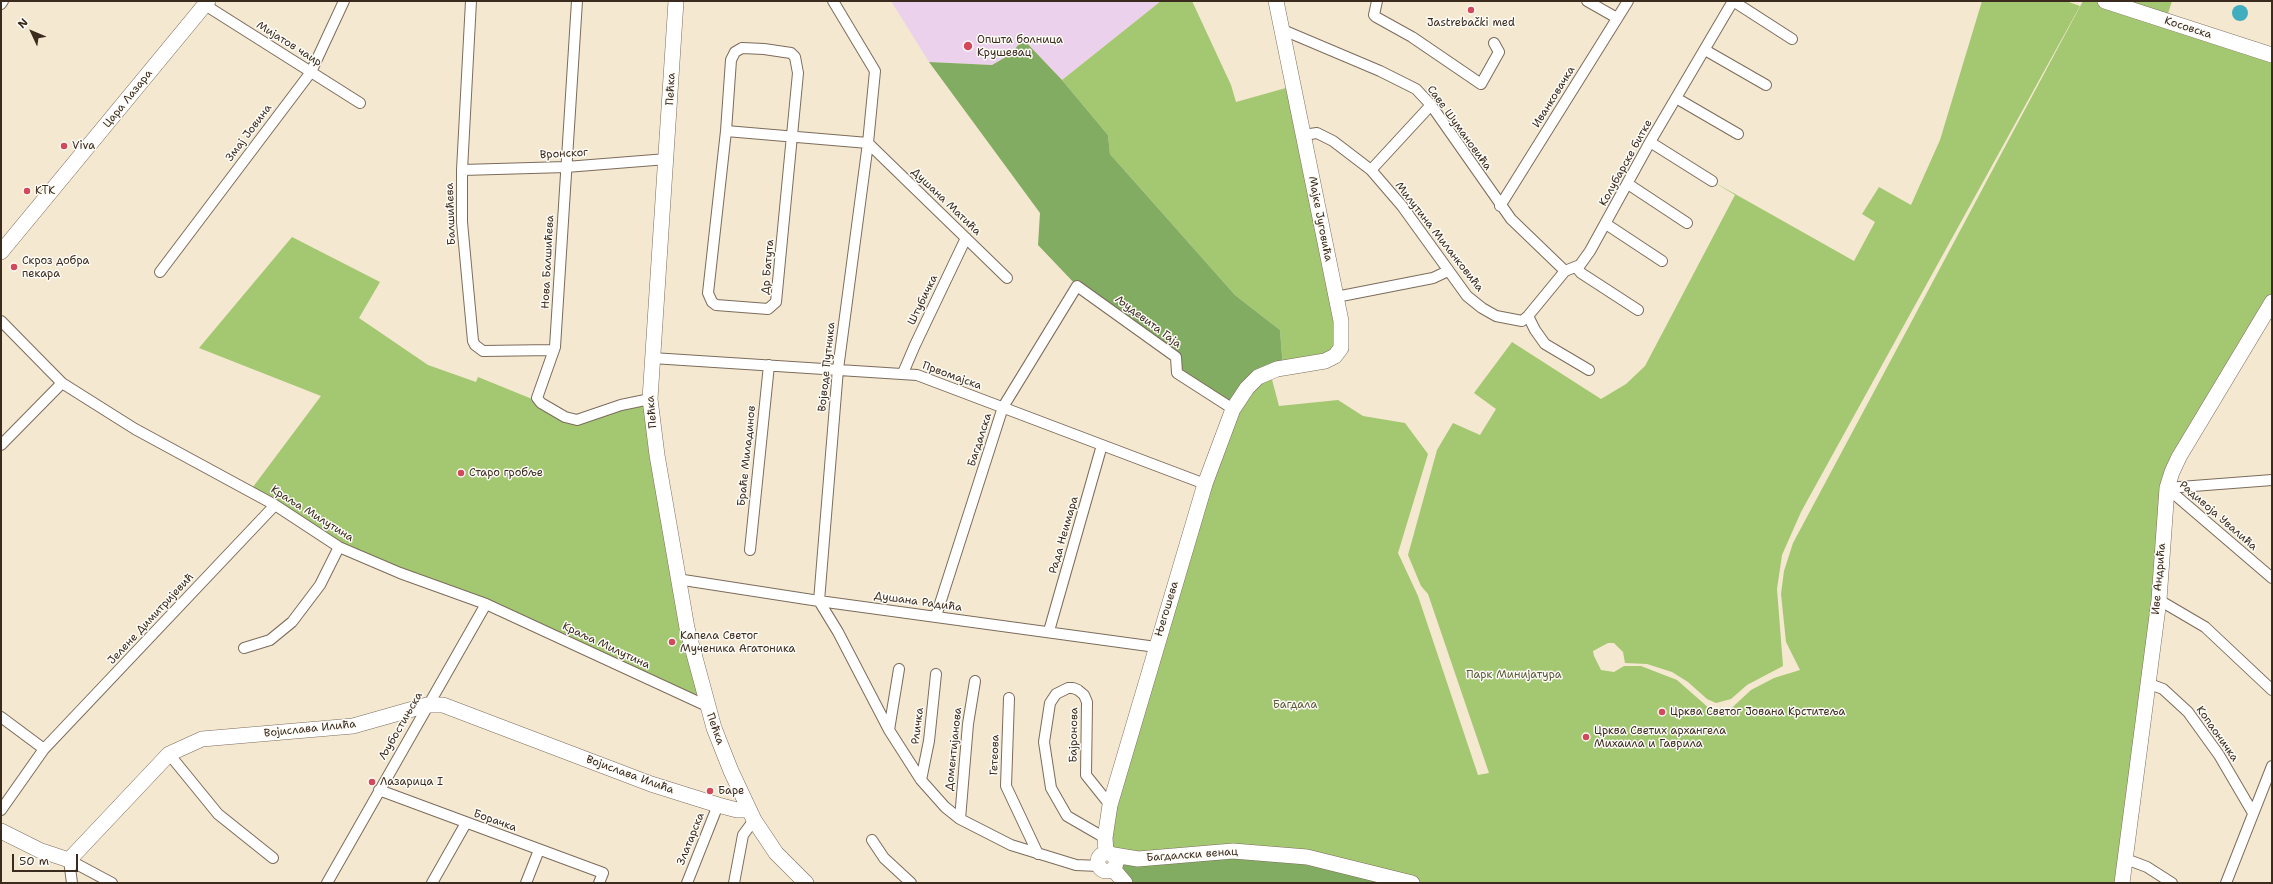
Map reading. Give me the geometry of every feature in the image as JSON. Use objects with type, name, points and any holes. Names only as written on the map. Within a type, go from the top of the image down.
[{"type":"street","name":"Змај Јовина","points":[[160,272],[311,72],[344,1]]},
{"type":"street","name":"Балшићева","points":[[471,1],[462,170],[462,222],[472,334],[475,345],[483,351],[552,350]]},
{"type":"street","name":"Нова Балшићева","points":[[577,1],[555,347],[552,350],[537,398],[541,403],[565,417],[577,420],[632,402],[650,399]]},
{"type":"street","name":"Пећка","points":[[676,1],[667,159],[650,399],[677,579],[707,706],[731,771],[752,815],[776,853],[806,883]]},
{"type":"street","name":"Војводе Путника","points":[[819,601],[838,369],[868,143],[875,71],[833,1]]},
{"type":"street","name":"Мајке Југовића","points":[[1258,377],[1277,369],[1325,361],[1335,356],[1341,348],[1342,336],[1336,297],[1276,1]]},
{"type":"street","points":[[1377,1],[1374,15],[1418,40],[1481,84],[1499,52],[1494,43]]},
{"type":"street","points":[[1587,1],[1617,18]]},
{"type":"street","name":"Иванковачка","points":[[1500,206],[1628,1]]},
{"type":"street","points":[[1733,1],[1792,39]]},
{"type":"street","name":"Колубарске битке","points":[[1565,271],[1576,267],[1590,251],[1650,142],[1733,1]]},
{"type":"street","name":"Косовска","points":[[2104,1],[2272,55]]},
{"type":"street","name":"Мијатов чаир","points":[[207,3],[360,103]]},
{"type":"street","name":"Цара Лазара","points":[[1,252],[207,3]]},
{"type":"street","name":"Саве Шумановића","points":[[1282,30],[1322,45],[1411,85],[1431,105],[1500,206],[1524,234],[1565,271]]},
{"type":"street","name":"Др Батута","points":[[742,48],[764,49],[789,52],[795,57],[798,87],[776,302],[768,309],[716,305],[712,302],[708,293],[726,131],[731,60],[735,52],[742,48]]},
{"type":"street","points":[[1705,50],[1766,85]]},
{"type":"street","points":[[1676,98],[1738,134]]},
{"type":"street","points":[[1371,170],[1431,105]]},
{"type":"street","points":[[726,131],[792,138],[868,143]]},
{"type":"street","name":"Милутина Миланковића","points":[[1303,135],[1317,133],[1333,141],[1371,170],[1399,202],[1467,296],[1482,308],[1496,316],[1525,318]]},
{"type":"street","points":[[1650,142],[1712,180]]},
{"type":"street","name":"Душана Матића","points":[[868,143],[1008,278]]},
{"type":"street","name":"Вронског","points":[[462,170],[566,167],[667,159]]},
{"type":"street","points":[[1628,184],[1687,223]]},
{"type":"street","points":[[1606,224],[1662,261]]},
{"type":"street","name":"Штубичка","points":[[903,373],[966,238]]},
{"type":"street","points":[[1576,267],[1581,273],[1638,310]]},
{"type":"street","points":[[1336,297],[1433,278],[1448,271]]},
{"type":"street","points":[[1565,271],[1525,318],[1545,344],[1589,370]]},
{"type":"street","name":"Багдалска","points":[[936,616],[1003,408],[1077,286]]},
{"type":"street","name":"Људевита Гаја","points":[[1077,286],[1176,356],[1176,373],[1233,409]]},
{"type":"street","name":"Иве Андрића","points":[[2122,883],[2158,600],[2167,488],[2179,457],[2272,302]]},
{"type":"street","name":"Краља Милутина","points":[[1,321],[62,383],[135,429],[275,505],[339,547],[400,574],[486,604],[707,706]]},
{"type":"street","name":"Првомајска","points":[[652,358],[917,375],[940,382],[1003,408],[1205,484]]},
{"type":"street","name":"Браће Миладинов","points":[[750,550],[769,365]]},
{"type":"street","name":"Његошева","points":[[1107,856],[1110,805],[1205,484],[1233,409],[1247,388],[1258,377]]},
{"type":"street","points":[[1,445],[62,383]]},
{"type":"street","name":"Рада Неимара","points":[[1049,631],[1102,445]]},
{"type":"street","points":[[2167,488],[2272,480]]},
{"type":"street","name":"Радивоја Увалића","points":[[2167,488],[2272,578]]},
{"type":"street","name":"Јелене Димитријевић","points":[[1,810],[44,749],[275,505]]},
{"type":"street","points":[[244,648],[270,640],[292,622],[320,585],[339,547]]},
{"type":"street","name":"Душана Радића","points":[[677,579],[819,601],[1049,631],[1156,647]]},
{"type":"street","points":[[2158,600],[2205,627],[2272,690]]},
{"type":"street","points":[[819,601],[838,632],[889,730],[921,780],[945,807],[960,820],[1011,845],[1038,854],[1076,865],[1107,856],[1125,883]]},
{"type":"street","name":"Љубостињска","points":[[327,883],[427,705],[486,604]]},
{"type":"street","points":[[889,730],[899,669]]},
{"type":"street","name":"Рличка","points":[[921,780],[929,741],[936,674]]},
{"type":"street","name":"Доментијанова","points":[[960,820],[968,724],[975,681]]},
{"type":"street","name":"Копаоничка","points":[[2147,683],[2163,689],[2188,712],[2219,755],[2253,813]]},
{"type":"street","name":"Бајронова","points":[[1107,856],[1067,816],[1051,788],[1044,742],[1050,703],[1056,694],[1073,688],[1084,695],[1087,702],[1086,775],[1110,805]]},
{"type":"street","name":"Гетеова","points":[[1009,698],[1006,786],[1038,854]]},
{"type":"street","name":"Војислава Илића","points":[[69,860],[169,754],[202,739],[352,726],[427,705],[443,705],[651,784],[752,815]]},
{"type":"street","points":[[1,717],[44,749]]},
{"type":"street","points":[[169,754],[218,814],[273,858]]},
{"type":"street","points":[[2226,883],[2272,766]]},
{"type":"street","name":"Борачка","points":[[379,790],[603,873],[599,883]]},
{"type":"street","name":"Златарска","points":[[687,883],[718,805]]},
{"type":"street","points":[[734,883],[743,835],[752,815]]},
{"type":"street","points":[[432,883],[466,823]]},
{"type":"street","points":[[1,831],[38,850],[69,860],[112,883]]},
{"type":"street","points":[[872,840],[884,858],[911,883]]},
{"type":"street","points":[[526,883],[539,850]]},
{"type":"street","name":"Багдалски венац","points":[[1107,856],[1138,859],[1233,851],[1300,857],[1412,883]]},
{"type":"street","points":[[2126,859],[2147,867],[2172,883]]},
{"type":"street","points":[[69,860],[72,883]]},
{"type":"shaded area","name":"Општа болница Крушевац","points":[[891,1],[1161,1],[1062,80],[1023,39],[1011,54],[992,65],[929,62]]},
{"type":"green space","points":[[1161,1],[1192,1],[1231,85],[1236,102],[1293,86],[1341,348],[1283,368],[1280,330],[1235,295],[1110,154],[1108,135],[1062,80]]},
{"type":"green space","points":[[1982,1],[2066,1],[2080,6],[1801,512],[1782,555],[1777,589],[1783,666],[1747,685],[1731,699],[1716,703],[1707,699],[1688,682],[1672,672],[1647,664],[1625,663],[1623,652],[1614,643],[1608,643],[1593,651],[1601,670],[1614,672],[1624,666],[1641,666],[1677,680],[1719,717],[1723,716],[1751,690],[1774,678],[1800,670],[1786,642],[1781,594],[1784,571],[1793,543],[2083,1],[2172,1],[2166,20],[2272,55],[2272,302],[2179,457],[2122,883],[1412,883],[1114,855],[1105,838],[1233,409],[1270,372],[1279,406],[1338,400],[1363,416],[1405,423],[1428,454],[1398,553],[1418,596],[1478,775],[1489,773],[1428,594],[1421,586],[1408,555],[1437,450],[1453,423],[1480,435],[1496,409],[1474,393],[1512,342],[1601,399],[1626,384],[1645,366],[1735,195],[1712,181],[1854,261],[1875,222],[1862,214],[1879,187],[1911,205],[1940,140]]},
{"type":"green space","points":[[1023,39],[1062,80],[1108,135],[1110,154],[1235,295],[1280,330],[1283,368],[1277,369],[1233,409],[1177,373],[1176,356],[1077,286],[1038,245],[1040,213],[929,62],[992,65],[1011,54]]},
{"type":"green space","name":"Старо гробље","points":[[292,237],[380,282],[359,318],[428,365],[476,382],[478,377],[542,403],[582,423],[650,401],[707,706],[486,604],[339,547],[250,491],[321,396],[199,348]]},
{"type":"green space","points":[[1233,851],[1412,883],[1125,883],[1115,867],[1117,861]]},
{"type":"water","points":[[2237,5],[2243,5],[2248,10],[2246,19],[2243,21],[2237,21],[2232,16],[2232,10]]},
{"type":"place","name":"Jastrebački med","points":[[1471,10]]},
{"type":"place","name":"Општа болница Крушевац","points":[[968,46]]},
{"type":"place","name":"Viva","points":[[64,146]]},
{"type":"place","name":"KTK","points":[[27,191]]},
{"type":"place","name":"Скроз добра пекара","points":[[14,267]]},
{"type":"place","name":"Старо гробље","points":[[461,473]]},
{"type":"place","name":"Капела Светог Мученика Агатоника","points":[[672,642]]},
{"type":"place","name":"Црква Светог Јована Крститеља","points":[[1662,712]]},
{"type":"place","name":"Црква Светих архангела Михаила и Гаврила","points":[[1586,737]]},
{"type":"place","name":"Лазарица I","points":[[372,782]]},
{"type":"place","name":"Баре","points":[[710,791]]},
{"type":"park label","name":"Парк Минијатура","points":[[1514,675]]},
{"type":"park label","name":"Багдала","points":[[1295,705]]}]
